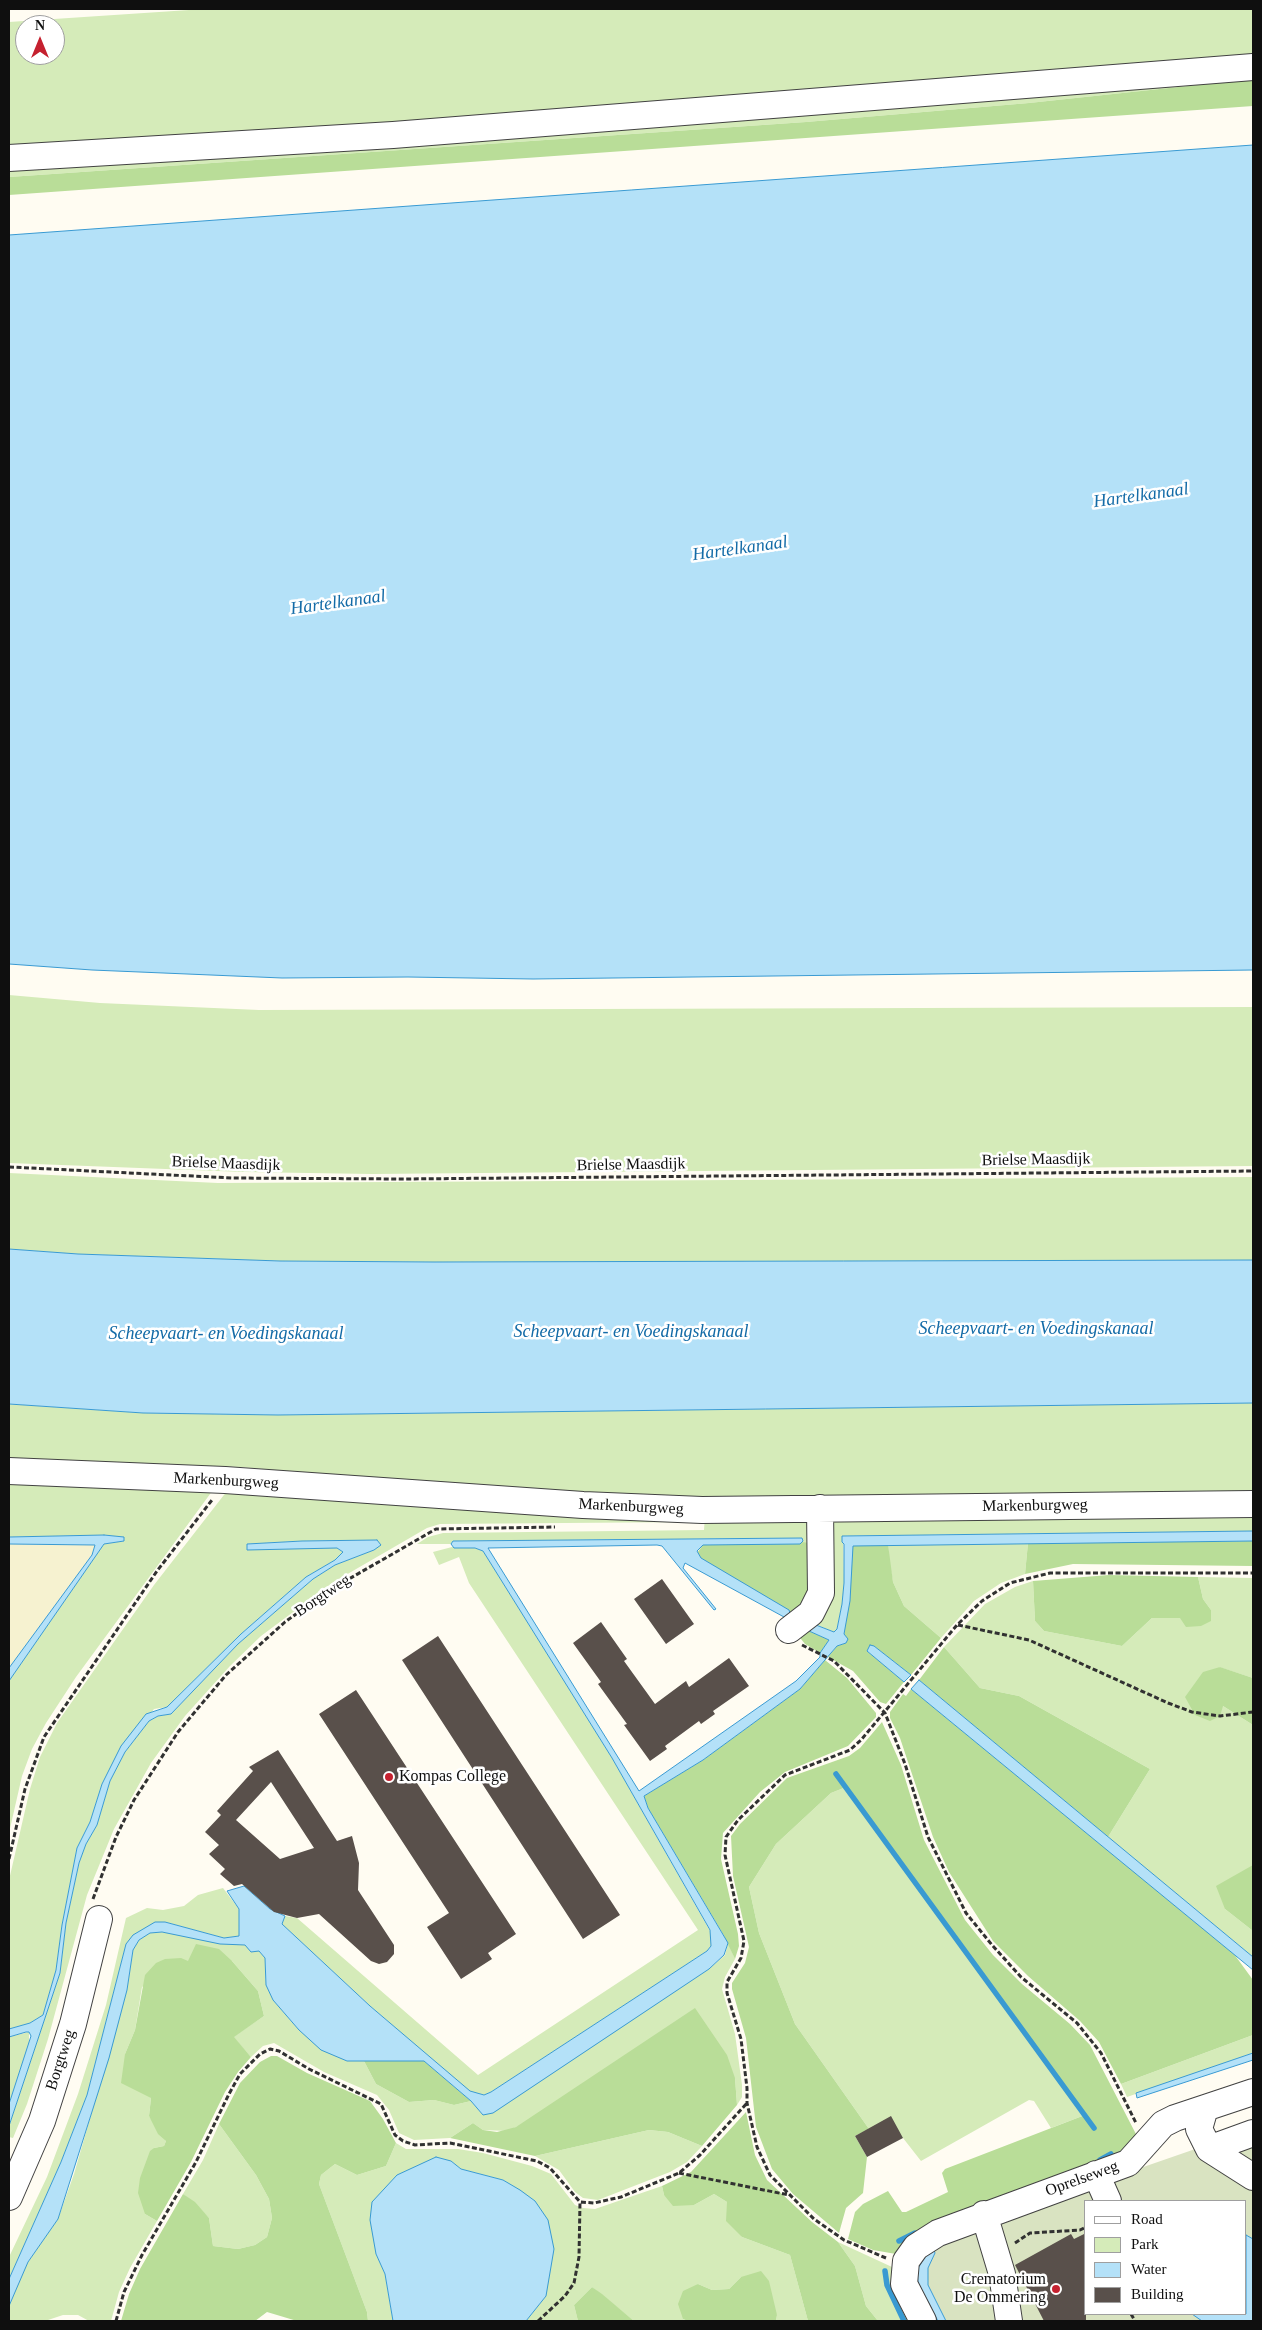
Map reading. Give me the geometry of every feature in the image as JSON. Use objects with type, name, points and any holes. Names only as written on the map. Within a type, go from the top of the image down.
[{"type":"street","points":[[9,158],[393,135],[1253,66]]},
{"type":"street","name":"Markenburgweg","points":[[9,1471],[224,1480],[593,1505],[702,1510],[1253,1504]]},
{"type":"street","points":[[789,1630],[811,1613],[821,1593],[820,1508]]},
{"type":"street","name":"Borgtweg","points":[[9,2196],[18,2152],[42,2121],[73,2024],[96,1910]]},
{"type":"street","name":"Oprelseweg","points":[[906,2261],[916,2247],[938,2233],[984,2214],[1128,2162],[1163,2124],[1253,2092]]},
{"type":"street","points":[[1205,2108],[1200,2129],[1209,2149],[1253,2177]]},
{"type":"street","points":[[1209,2149],[1253,2133]]},
{"type":"street","points":[[1096,2174],[1108,2200]]},
{"type":"street","points":[[984,2214],[1011,2319]]},
{"type":"street","points":[[906,2261],[904,2284],[923,2321]]},
{"type":"path","name":"Brielse Maasdijk","points":[[9,1167],[232,1178],[404,1179],[1253,1171]]},
{"type":"path","points":[[9,1858],[25,1789],[44,1737],[157,1571],[219,1492],[224,1480]]},
{"type":"path","name":"Borgtweg","points":[[96,1910],[116,1837],[134,1800],[178,1732],[226,1676],[285,1622],[328,1591],[436,1529],[564,1527]]},
{"type":"path","points":[[906,2261],[891,2260],[844,2240],[814,2219],[770,2175],[756,2148],[747,2103],[747,2079],[741,2039],[727,1993],[727,1982],[741,1958],[744,1941],[725,1855],[726,1837],[738,1820],[785,1775],[850,1750],[885,1713],[958,1625],[982,1601],[1010,1583],[1050,1573],[1253,1573]]},
{"type":"path","points":[[958,1625],[1029,1640],[1192,1712],[1220,1716],[1253,1712]]},
{"type":"path","points":[[814,1652],[834,1661],[885,1713],[905,1764],[928,1837],[966,1913],[1021,1977],[1077,2023],[1102,2053],[1135,2122],[1150,2139]]},
{"type":"path","points":[[116,2321],[124,2292],[142,2255],[188,2177],[240,2074],[260,2054],[270,2049],[279,2051],[309,2069],[381,2104],[395,2135],[403,2142],[415,2145],[450,2143],[536,2161],[550,2168],[580,2202],[579,2257],[574,2283],[565,2296],[538,2321]]},
{"type":"path","points":[[580,2202],[594,2203],[622,2197],[679,2173],[700,2155],[747,2103]]},
{"type":"path","points":[[679,2173],[789,2195]]},
{"type":"path","points":[[997,2259],[1011,2253],[1016,2241],[1030,2233],[1080,2230],[1084,2228]]},
{"type":"shaded area","points":[[9,1544],[95,1545],[92,1555],[9,1668]]},
{"type":"green space","points":[[204,9],[1253,9],[1253,79],[1029,103],[806,122],[9,177],[9,22],[15,22],[15,65],[65,65],[65,18]]},
{"type":"green space","points":[[1253,79],[1253,106],[9,195],[9,177],[806,122],[1029,103]]},
{"type":"green space","points":[[9,995],[100,1003],[259,1010],[1253,1007],[1253,1166],[372,1174],[244,1172],[9,1163]]},
{"type":"green space","points":[[9,1173],[218,1183],[1253,1177],[1253,1260],[434,1262],[280,1261],[78,1254],[9,1249]]},
{"type":"green space","points":[[1253,1403],[1253,1497],[620,1502],[241,1467],[9,1460],[9,1404],[143,1413],[278,1415]]},
{"type":"green space","points":[[9,1476],[213,1490],[76,1677],[46,1723],[32,1749],[22,1776],[9,1833],[9,1681],[104,1544],[124,1541],[123,1537],[104,1535],[9,1537]]},
{"type":"green space","points":[[227,1491],[691,1522],[440,1524],[427,1528],[332,1583],[261,1636],[230,1666],[185,1716],[151,1763],[114,1829],[87,1895],[48,2039],[27,2104],[13,2138],[9,2137],[9,2126],[60,1973],[66,1923],[79,1863],[86,1844],[97,1825],[110,1781],[125,1752],[149,1721],[158,1716],[171,1714],[238,1644],[313,1579],[335,1565],[374,1550],[377,1540],[247,1544],[337,1548],[343,1552],[335,1560],[306,1577],[241,1634],[167,1707],[154,1709],[110,1769],[102,1784],[90,1822],[77,1848],[62,1925],[56,1970],[43,2015],[30,2023],[9,2029],[9,1880],[30,1789],[40,1757],[57,1723],[154,1585]]},
{"type":"green space","points":[[1253,1511],[1253,1531],[843,1536],[844,1583],[837,1629],[834,1632],[817,1625],[829,1519]]},
{"type":"green space","points":[[808,1515],[816,1543],[802,1542],[803,1540],[798,1538],[453,1541],[451,1544],[417,1544],[428,1537],[443,1533],[704,1530],[705,1516]]},
{"type":"green space","points":[[1253,1541],[1253,1566],[1073,1564],[1025,1574],[1028,1543]]},
{"type":"green space","points":[[816,1543],[817,1573],[797,1618],[788,1610],[700,1558],[697,1553],[703,1545]]},
{"type":"green space","points":[[1028,1543],[1025,1574],[1001,1583],[974,1601],[941,1638],[904,1606],[893,1582],[888,1544]]},
{"type":"green space","points":[[888,1544],[893,1582],[904,1606],[941,1638],[911,1675],[874,1646],[870,1646],[867,1651],[904,1682],[886,1704],[880,1702],[853,1671],[828,1657],[837,1646],[846,1643],[844,1634],[851,1549],[853,1545]]},
{"type":"green space","points":[[452,1547],[475,1548],[483,1551],[612,1758],[710,1931],[711,1946],[707,1951],[484,2095],[470,2092],[370,2006],[282,1924],[285,1916],[297,1918],[478,2075],[698,1930],[469,1583],[459,1557],[439,1565],[433,1552]]},
{"type":"green space","points":[[1109,1575],[1198,1577],[1203,1599],[1211,1610],[1211,1621],[1201,1626],[1186,1627],[1180,1618],[1152,1618],[1122,1646],[1044,1631],[1035,1621],[1033,1581]]},
{"type":"green space","points":[[1198,1577],[1253,1578],[1253,1678],[1219,1667],[1223,1706],[1253,1725],[1253,1865],[1225,1909],[1253,1931],[1253,1957],[1108,1837],[1150,1769],[1019,1696],[980,1688],[944,1647],[985,1604],[1015,1587],[1033,1581],[1035,1621],[1044,1631],[1122,1646],[1152,1618],[1180,1618],[1211,1610],[1203,1599]]},
{"type":"green space","points":[[801,1631],[809,1631],[829,1640],[820,1653],[805,1644],[801,1639]]},
{"type":"green space","points":[[944,1647],[980,1688],[1019,1696],[1150,1769],[1108,1837],[919,1680]]},
{"type":"green space","points":[[825,1660],[847,1678],[876,1713],[876,1717],[848,1746],[785,1772],[760,1792],[723,1833],[721,1859],[738,1934],[739,1946],[735,1959],[723,1934],[648,1808],[644,1796],[703,1760],[800,1689]]},
{"type":"green space","points":[[1220,1667],[1253,1678],[1253,1725],[1223,1706],[1220,1716],[1210,1721],[1195,1715],[1185,1697],[1203,1672]]},
{"type":"green space","points":[[911,1689],[1234,1954],[1253,1980],[1253,2035],[1121,2084],[1099,2042],[1080,2021],[1028,1976],[993,1941],[949,1872],[933,1837],[900,1738],[890,1718],[890,1712],[903,1694],[906,1696]]},
{"type":"green space","points":[[882,1722],[901,1765],[924,1840],[965,1920],[993,1955],[1022,1984],[1070,2024],[1090,2045],[1138,2138],[1137,2145],[896,2254],[873,2250],[848,2239],[855,2212],[863,2204],[888,2191],[902,2212],[906,2212],[948,2192],[942,2173],[945,2169],[1085,2115],[846,1787],[831,1793],[776,1844],[749,1887],[759,1933],[795,2024],[869,2129],[855,2136],[867,2157],[863,2193],[846,2208],[839,2233],[793,2194],[772,2169],[756,2127],[746,2038],[732,1989],[732,1983],[745,1963],[749,1947],[733,1876],[731,1836],[740,1824],[787,1778],[849,1756],[860,1748]]},
{"type":"green space","points":[[846,1787],[1085,2115],[1051,2128],[1034,2101],[1029,2100],[921,2161],[903,2138],[869,2129],[795,2024],[759,1933],[749,1887],[776,1844],[831,1793]]},
{"type":"green space","points":[[1253,1865],[1253,1931],[1225,1909],[1216,1886]]},
{"type":"green space","points":[[223,1888],[239,1909],[239,1936],[224,1938],[165,1922],[126,1944],[87,2095],[61,2162],[9,2279],[9,2257],[47,2177],[78,2094],[106,2005],[126,1918],[147,1908],[163,1910],[184,1906],[198,1895]]},
{"type":"green space","points":[[162,1932],[245,1945],[259,1951],[265,1958],[266,1985],[273,2000],[299,2030],[347,2061],[364,2061],[376,2084],[409,2102],[434,2100],[454,2105],[471,2101],[483,2115],[709,1969],[725,1955],[728,1943],[735,1959],[725,1977],[722,1989],[735,2034],[742,2097],[737,2105],[735,2078],[516,2127],[507,2131],[483,2130],[473,2123],[450,2138],[414,2140],[399,2133],[389,2110],[377,2095],[324,2072],[274,2043],[263,2046],[251,2057],[233,2037],[264,2016],[258,1991],[232,1961],[188,1961],[142,1987],[135,2030],[125,2054],[151,2098],[149,2116],[166,2141],[164,2146],[154,2148],[145,2214],[157,2221],[130,2268],[119,2292],[111,2321],[89,2321],[78,2315],[63,2315],[45,2321],[9,2321],[9,2306],[18,2282],[28,2262],[58,2219],[74,2174],[127,1990],[133,1950],[139,1940],[150,1933]]},
{"type":"green space","points":[[196,1944],[219,1949],[232,1961],[258,1991],[264,2016],[234,2037],[251,2057],[225,2092],[191,2162],[157,2221],[145,2214],[138,2193],[140,2178],[150,2151],[164,2146],[166,2141],[158,2134],[149,2116],[151,2098],[121,2083],[125,2054],[135,2030],[145,1975],[156,1963],[165,1959],[181,1958],[188,1961]]},
{"type":"green space","points":[[695,2008],[727,2055],[735,2078],[737,2105],[702,2146],[668,2132],[649,2130],[535,2156],[450,2138],[473,2123],[483,2130],[497,2132],[516,2127]]},
{"type":"green space","points":[[29,2032],[29,2043],[9,2104],[9,2037]]},
{"type":"green space","points":[[1253,2035],[1253,2053],[1127,2097],[1121,2084]]},
{"type":"green space","points":[[271,2056],[277,2056],[307,2073],[370,2101],[383,2119],[396,2143],[386,2166],[357,2175],[335,2164],[321,2175],[319,2184],[367,2312],[368,2321],[297,2321],[267,2312],[255,2321],[121,2321],[129,2294],[140,2269],[183,2194],[195,2202],[209,2218],[213,2246],[238,2249],[255,2245],[267,2237],[272,2218],[269,2199],[256,2175],[219,2124],[240,2083],[260,2062]]},
{"type":"green space","points":[[364,2061],[424,2061],[471,2101],[454,2105],[434,2100],[409,2102],[376,2084]]},
{"type":"green space","points":[[746,2112],[755,2155],[767,2180],[812,2222],[838,2242],[855,2266],[866,2306],[878,2321],[808,2321],[790,2255],[742,2237],[726,2221],[727,2202],[714,2194],[694,2205],[673,2206],[664,2195],[662,2186],[691,2172]]},
{"type":"green space","points":[[219,2124],[256,2175],[269,2199],[272,2218],[267,2237],[255,2245],[238,2249],[213,2246],[209,2218],[183,2194],[203,2160]]},
{"type":"green space","points":[[1253,2129],[1253,2321],[946,2321],[928,2285],[928,2268],[935,2253],[934,2250],[976,2225]]},
{"type":"green space","points":[[649,2130],[668,2132],[702,2146],[687,2162],[670,2172],[598,2200],[583,2198],[575,2192],[559,2170],[535,2156]]},
{"type":"green space","points":[[396,2143],[406,2149],[458,2149],[483,2153],[532,2166],[551,2174],[575,2205],[583,2208],[595,2209],[662,2186],[664,2195],[694,2205],[714,2194],[727,2202],[742,2237],[790,2255],[808,2321],[776,2321],[777,2315],[741,2277],[729,2289],[712,2290],[698,2284],[683,2319],[688,2321],[634,2321],[592,2287],[574,2305],[578,2321],[526,2321],[546,2296],[535,2201],[503,2180],[461,2169],[451,2161],[376,2254],[385,2274],[393,2321],[368,2321],[367,2312],[319,2184],[321,2175],[335,2164],[357,2175],[386,2166]]},
{"type":"green space","points":[[838,2242],[892,2267],[919,2321],[878,2321],[866,2306],[855,2266]]},
{"type":"green space","points":[[761,2271],[769,2281],[777,2315],[776,2321],[688,2321],[683,2319],[678,2304],[683,2291],[698,2284],[712,2290],[729,2289],[741,2277]]},
{"type":"green space","points":[[592,2287],[634,2321],[578,2321],[574,2305]]},
{"type":"water","name":"Hartelkanaal","points":[[1253,145],[1253,970],[533,979],[408,977],[282,978],[92,970],[9,964],[9,235]]},
{"type":"water","name":"Scheepvaart- en Voedingskanaal","points":[[9,1249],[78,1254],[280,1261],[1253,1260],[1253,1403],[278,1415],[143,1413],[9,1404]]},
{"type":"water","points":[[1253,1531],[1253,1541],[853,1546],[850,1601],[844,1634],[848,1639],[846,1643],[837,1646],[800,1689],[703,1760],[644,1796],[648,1808],[728,1943],[724,1955],[709,1969],[493,2113],[483,2115],[471,2101],[424,2061],[347,2061],[321,2050],[299,2030],[273,2000],[266,1985],[265,1958],[259,1951],[251,1952],[245,1945],[220,1944],[162,1932],[150,1933],[139,1940],[133,1950],[127,1990],[109,2058],[58,2219],[28,2262],[9,2306],[9,2279],[61,2162],[87,2095],[126,1944],[133,1935],[155,1922],[165,1922],[224,1938],[239,1936],[239,1909],[227,1891],[244,1886],[270,1909],[285,1916],[282,1924],[370,2006],[470,2091],[484,2095],[707,1951],[711,1946],[710,1930],[612,1758],[483,1551],[475,1548],[454,1548],[451,1544],[453,1541],[802,1538],[803,1541],[800,1544],[703,1545],[697,1551],[701,1558],[789,1610],[790,1613],[784,1617],[685,1563],[683,1568],[716,1609],[714,1610],[662,1546],[488,1548],[639,1791],[796,1681],[820,1657],[820,1653],[829,1640],[809,1631],[816,1625],[834,1632],[837,1629],[844,1583],[844,1544],[842,1536]]},
{"type":"water","points":[[104,1535],[124,1537],[124,1541],[104,1544],[9,1681],[9,1668],[92,1555],[95,1545],[9,1544],[9,1537]]},
{"type":"water","points":[[377,1540],[381,1545],[374,1550],[335,1565],[313,1579],[238,1644],[171,1714],[158,1716],[149,1721],[125,1752],[110,1781],[97,1825],[86,1844],[79,1863],[66,1923],[60,1973],[9,2126],[9,2104],[31,2036],[29,2032],[26,2032],[9,2037],[9,2029],[30,2023],[43,2015],[56,1970],[62,1925],[77,1848],[90,1822],[102,1784],[121,1746],[146,1714],[167,1707],[241,1634],[306,1577],[335,1560],[343,1552],[337,1548],[247,1550],[247,1544]]},
{"type":"water","points":[[870,1645],[874,1646],[911,1675],[904,1682],[867,1651]]},
{"type":"water","points":[[919,1680],[1253,1957],[1253,1970],[911,1689]]},
{"type":"water","points":[[1253,2053],[1253,2060],[1137,2098],[1136,2093]]},
{"type":"water","points":[[436,2157],[451,2161],[461,2169],[503,2180],[535,2201],[548,2220],[554,2249],[546,2296],[526,2321],[393,2321],[385,2274],[376,2254],[370,2220],[372,2202],[397,2175]]},
{"type":"water","points":[[1247,2236],[1253,2239],[1253,2321],[1202,2321],[1193,2315],[1247,2315]]},
{"type":"water","points":[[929,2250],[934,2250],[935,2253],[928,2268],[928,2285],[946,2321],[938,2321],[918,2283],[917,2270]]},
{"type":"building","points":[[662,1579],[694,1624],[666,1644],[634,1599]]},
{"type":"building","points":[[601,1622],[627,1659],[624,1661],[655,1704],[686,1681],[689,1687],[729,1658],[749,1686],[713,1711],[715,1714],[701,1724],[699,1721],[665,1746],[667,1749],[650,1761],[624,1725],[627,1724],[598,1684],[601,1682],[573,1643]]},
{"type":"building","points":[[438,1636],[620,1915],[583,1939],[402,1660]]},
{"type":"building","points":[[356,1690],[516,1934],[488,1953],[492,1959],[461,1979],[427,1927],[449,1913],[319,1714]]},
{"type":"building","points":[[278,1750],[337,1841],[352,1836],[359,1863],[358,1890],[394,1945],[394,1954],[387,1962],[379,1964],[371,1961],[319,1914],[297,1918],[274,1912],[242,1884],[234,1886],[220,1874],[225,1869],[209,1854],[219,1845],[205,1832],[221,1815],[217,1811],[253,1771],[249,1767]],"holes":[[[271,1782],[314,1848],[280,1859],[236,1820]]]},
{"type":"building","points":[[891,2116],[903,2138],[867,2157],[855,2136]]},
{"type":"building","name":"Crematorium De Ommering","points":[[1071,2234],[1074,2239],[1084,2234],[1084,2315],[1086,2315],[1086,2321],[1044,2321],[1015,2265]]},
{"type":"waterway","points":[[836,1774],[1094,2128]]},
{"type":"waterway","points":[[1100,2160],[1111,2154]]},
{"type":"waterway","points":[[899,2241],[915,2233]]},
{"type":"waterway","points":[[885,2271],[887,2285],[904,2321]]},
{"type":"place","name":"Kompas College","points":[[389,1777]]},
{"type":"place","name":"Crematorium De Ommering","points":[[1056,2289]]}]
